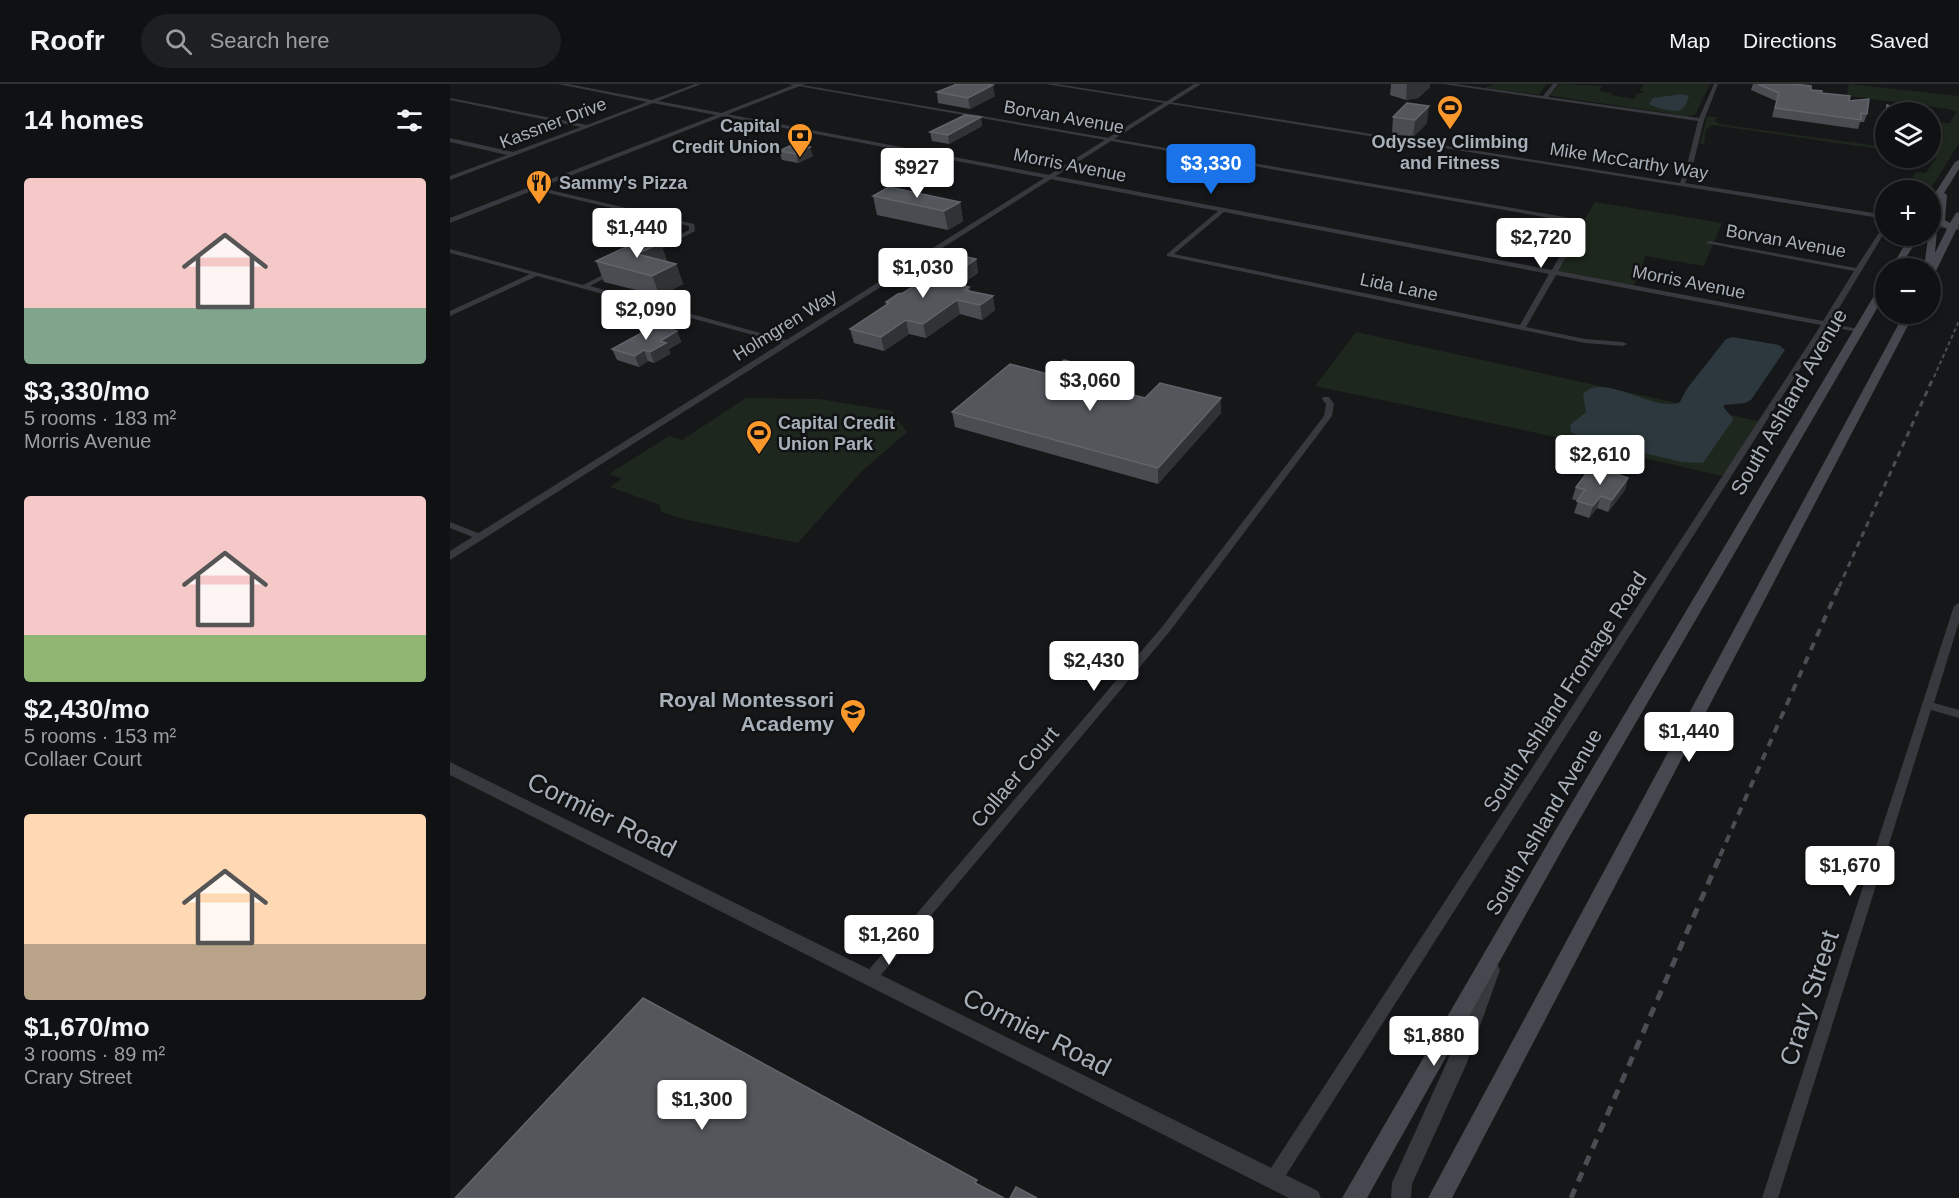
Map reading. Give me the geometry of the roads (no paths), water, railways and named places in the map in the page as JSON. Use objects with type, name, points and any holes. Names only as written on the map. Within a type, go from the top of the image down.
[{"type":"main road","points":[[1941,191],[1959,162]]},
{"type":"main road","points":[[1944,186],[1940,221],[1957,229]]},
{"type":"main road","points":[[1939,258],[1957,229],[1959,215]]},
{"type":"main road","name":"South Ashland Avenue","points":[[1354,1198],[1875,302]]},
{"type":"main road","points":[[1440,1198],[1904,324]]},
{"type":"street","name":"Morris Avenue","points":[[560,84],[1858,330]]},
{"type":"street","name":"Kassner Drive","points":[[450,178],[699,84]]},
{"type":"street","name":"Borvan Avenue","points":[[789,84],[1582,222],[1554,272]]},
{"type":"street","points":[[679,131],[688,124],[789,84]]},
{"type":"street","name":"Mike McCarthy Way","points":[[1048,84],[1875,215]]},
{"type":"street","name":"Holmgren Way","points":[[450,556],[1198,84]]},
{"type":"street","points":[[1445,84],[1701,120]]},
{"type":"street","points":[[1545,98],[1556,84]]},
{"type":"street","points":[[1682,184],[1691,161],[1701,120],[1716,84]]},
{"type":"street","points":[[450,222],[800,85]]},
{"type":"street","points":[[450,99],[586,126]]},
{"type":"street","points":[[450,140],[512,154]]},
{"type":"street","points":[[450,228],[566,181],[572,175]]},
{"type":"street","points":[[533,188],[692,225],[692,231],[642,257]]},
{"type":"street","name":"Lida Lane","points":[[1224,209],[1169,255],[1585,341],[1623,344]]},
{"type":"street","points":[[1941,227],[1957,229]]},
{"type":"street","name":"South Ashland Frontage Road","points":[[1273,1180],[1826,323],[1875,242]]},
{"type":"street","name":"Borvan Avenue","points":[[1708,243],[1858,270]]},
{"type":"street","points":[[450,251],[789,342]]},
{"type":"street","points":[[583,287],[622,267]]},
{"type":"street","points":[[1522,328],[1554,272]]},
{"type":"street","points":[[450,314],[536,274]]},
{"type":"street","name":"Collaer Court","points":[[871,977],[1166,629],[1328,416],[1330,404],[1326,399]]},
{"type":"street","points":[[450,525],[480,537]]},
{"type":"street","name":"Crary Street","points":[[1770,1198],[1959,606]]},
{"type":"street","points":[[1928,705],[1959,714]]},
{"type":"street","name":"Cormier Road","points":[[450,768],[1311,1198]]},
{"type":"street","points":[[1401,1198],[1402,1183],[1471,1028],[1502,940]]},
{"type":"railway","points":[[1934,377],[1959,321]]},
{"type":"railway","points":[[1839,587],[1934,376]]},
{"type":"railway","points":[[1720,856],[1839,586]]},
{"type":"railway","points":[[1571,1198],[1721,854]]},
{"type":"place","name":"Odyssey Climbing and Fitness","points":[[1450,131]]},
{"type":"place","name":"Capital Credit Union","points":[[800,159]]},
{"type":"place","name":"Sammy's Pizza","points":[[539,206]]},
{"type":"place","name":"Capital Credit Union Park","points":[[759,456]]},
{"type":"place","name":"Royal Montessori Academy","points":[[853,735]]}]
